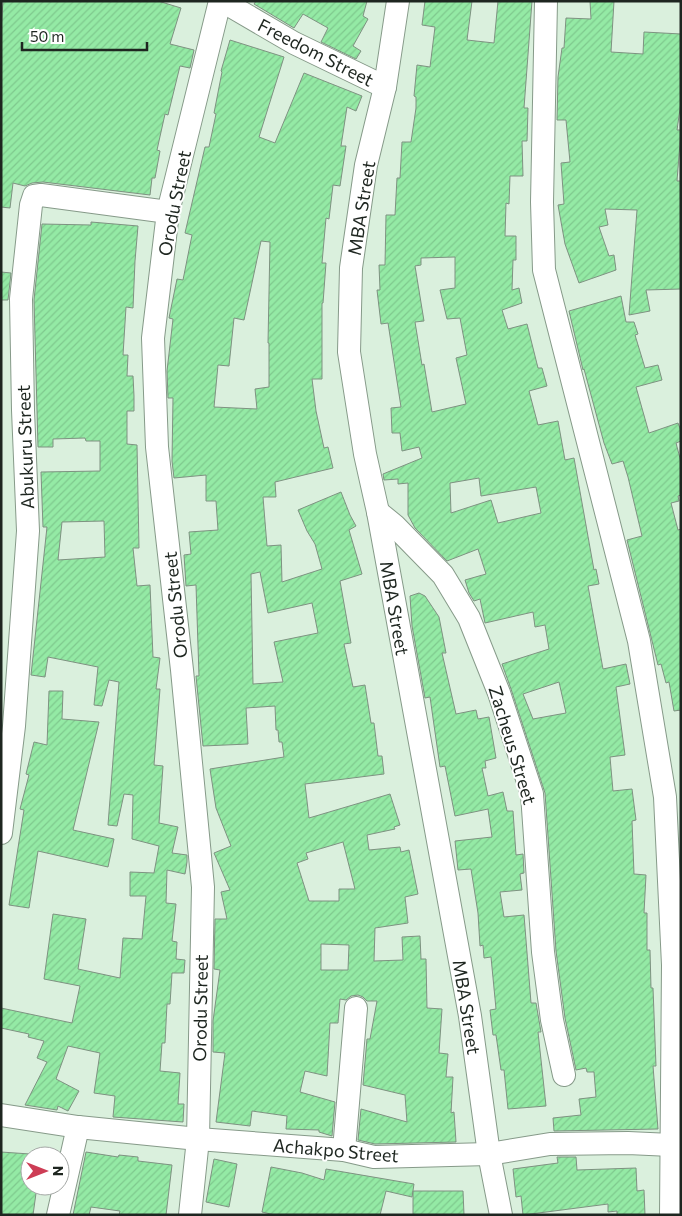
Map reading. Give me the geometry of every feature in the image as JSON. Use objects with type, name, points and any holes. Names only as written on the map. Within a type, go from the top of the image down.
[{"type":"street","name":"Freedom Street","points":[[221,1],[294,43],[385,87]]},
{"type":"street","name":"Orodu Street","points":[[190,1215],[198,1139],[203,887],[182,670],[156,437],[154,338],[168,212],[221,1]]},
{"type":"street","name":"MBA Street","points":[[398,1],[385,87],[366,165],[353,258],[349,352],[365,454],[378,512],[470,1016],[489,1154],[501,1215]]},
{"type":"street","points":[[546,1],[542,202],[544,270],[639,641],[665,797],[673,964],[672,1215]]},
{"type":"street","name":"Abukuru Street","points":[[1,833],[14,726],[28,531],[21,299],[31,206],[34,196],[41,195],[168,212]]},
{"type":"street","name":"Zacheus Street","points":[[378,512],[443,575],[469,618],[499,693],[532,794],[543,952],[552,1020],[564,1075]]},
{"type":"street","points":[[344,1150],[356,1008]]},
{"type":"street","name":"Achakpo Street","points":[[1,1116],[78,1127],[198,1139],[344,1150],[374,1157],[489,1154],[550,1144],[628,1143],[671,1145]]},
{"type":"street","points":[[58,1215],[78,1127]]},
{"type":"building","points":[[3,1],[158,1],[181,8],[170,44],[194,50],[190,68],[180,66],[168,115],[165,114],[157,150],[160,151],[155,178],[152,178],[150,195],[43,182],[25,186],[13,183],[10,208],[1,207],[1,30]]},
{"type":"building","points":[[256,1],[367,1],[363,16],[368,19],[353,46],[361,51],[356,59],[321,42],[328,28],[303,14],[294,28],[254,4]]},
{"type":"building","points":[[425,1],[472,1],[467,40],[494,43],[498,1],[532,1],[524,108],[528,108],[527,141],[522,141],[523,176],[510,176],[509,204],[506,203],[505,236],[516,236],[516,260],[513,260],[512,290],[519,288],[522,303],[502,310],[508,329],[527,324],[538,368],[542,368],[547,386],[529,391],[538,425],[558,421],[565,460],[574,458],[594,570],[596,569],[599,584],[588,586],[603,669],[626,664],[630,684],[616,687],[625,755],[610,757],[613,791],[632,789],[636,820],[632,821],[634,874],[646,875],[644,913],[647,913],[647,950],[650,950],[651,988],[653,988],[656,1066],[653,1066],[658,1129],[554,1131],[553,1118],[581,1115],[579,1099],[596,1097],[594,1072],[587,1072],[586,1068],[576,1070],[565,1018],[556,951],[545,793],[502,664],[549,649],[545,625],[535,627],[533,612],[485,623],[480,599],[474,601],[465,580],[486,574],[478,549],[447,561],[415,528],[408,515],[408,483],[398,484],[398,479],[384,480],[383,474],[422,458],[419,447],[402,451],[400,433],[392,433],[391,408],[401,407],[388,323],[381,324],[377,290],[380,290],[379,265],[385,265],[386,215],[395,215],[397,178],[400,178],[402,142],[411,142],[416,108],[416,97],[414,96],[417,65],[430,67],[435,27],[422,25]],"holes":[[[455,257],[455,288],[440,290],[447,319],[460,318],[467,355],[456,358],[466,404],[432,412],[415,322],[424,321],[415,266],[421,265],[421,258]],[[479,478],[481,496],[536,487],[541,513],[498,523],[491,500],[451,513],[450,483]],[[559,682],[566,713],[533,719],[523,694]]]},
{"type":"building","points":[[590,1],[614,1],[611,52],[643,54],[644,32],[681,34],[681,102],[677,130],[681,130],[677,181],[681,181],[681,289],[646,290],[650,311],[629,315],[637,210],[605,209],[608,225],[599,227],[609,256],[614,255],[616,270],[579,283],[565,244],[558,205],[564,204],[561,163],[570,162],[566,120],[557,120],[558,77],[562,48],[564,48],[566,18],[591,19]]},
{"type":"building","points":[[230,40],[284,57],[259,137],[275,143],[304,73],[362,96],[356,111],[347,107],[341,146],[346,146],[340,186],[333,185],[329,219],[326,218],[322,263],[326,263],[322,303],[322,379],[312,379],[316,411],[324,448],[328,447],[333,468],[275,482],[276,497],[263,497],[267,546],[281,545],[282,582],[322,569],[315,544],[298,510],[341,492],[356,526],[349,530],[362,574],[340,581],[351,643],[344,644],[353,687],[365,685],[371,723],[374,723],[378,756],[382,756],[384,774],[305,784],[309,818],[390,794],[400,825],[394,827],[395,829],[367,835],[369,850],[400,847],[401,852],[409,850],[418,894],[405,897],[408,923],[375,928],[374,961],[403,960],[402,937],[420,936],[421,959],[426,959],[427,1008],[442,1009],[439,1053],[448,1054],[446,1077],[453,1077],[451,1113],[454,1112],[456,1142],[375,1144],[358,1140],[361,1109],[407,1122],[405,1095],[363,1085],[367,1039],[370,1039],[377,1001],[367,1001],[358,995],[351,996],[346,1000],[340,999],[338,1023],[330,1023],[327,1076],[305,1071],[300,1092],[335,1102],[332,1136],[319,1132],[319,1130],[286,1129],[287,1116],[252,1111],[250,1126],[216,1122],[225,1053],[213,1052],[213,1021],[220,970],[214,969],[215,919],[227,919],[221,892],[230,890],[214,853],[231,846],[216,808],[210,769],[284,757],[282,742],[279,742],[278,730],[276,730],[275,706],[246,708],[248,744],[203,746],[196,676],[199,676],[196,585],[186,586],[184,555],[191,554],[189,532],[218,530],[216,501],[206,501],[206,475],[174,478],[172,461],[173,398],[168,398],[167,371],[173,319],[169,318],[177,279],[183,280],[192,235],[185,233],[205,147],[209,147],[216,114],[214,113],[221,71]],"holes":[[[261,241],[270,242],[269,387],[255,389],[257,409],[214,407],[218,365],[229,366],[234,318],[244,320]],[[260,572],[268,613],[312,603],[318,633],[274,642],[283,682],[253,684],[251,574]],[[343,842],[355,889],[339,889],[339,901],[309,901],[297,863],[308,859],[306,853]],[[321,944],[349,945],[348,970],[321,970]]]},
{"type":"building","points":[[91,222],[138,226],[133,308],[126,307],[123,355],[128,355],[127,376],[133,376],[134,396],[134,411],[127,411],[127,444],[137,445],[139,548],[133,548],[137,586],[150,585],[153,657],[160,658],[156,689],[160,689],[154,765],[163,766],[159,823],[178,827],[172,853],[187,855],[185,874],[167,870],[166,903],[176,904],[172,941],[177,942],[176,959],[185,960],[184,973],[172,973],[170,1004],[167,1004],[165,1043],[162,1043],[160,1071],[180,1073],[178,1104],[184,1104],[183,1122],[113,1117],[115,1096],[94,1093],[100,1053],[68,1046],[56,1079],[79,1091],[68,1111],[58,1106],[57,1110],[25,1105],[47,1062],[37,1058],[44,1041],[28,1037],[29,1034],[1,1028],[1,1008],[72,1023],[80,986],[44,979],[53,914],[86,919],[78,969],[120,978],[123,938],[142,939],[146,896],[130,896],[130,872],[154,873],[159,846],[132,839],[133,795],[124,794],[117,826],[108,825],[119,682],[109,680],[102,706],[94,705],[98,667],[48,657],[45,677],[31,675],[47,527],[43,527],[41,472],[100,471],[100,441],[86,441],[85,438],[53,439],[53,447],[38,447],[34,300],[42,224],[91,225]],"holes":[[[104,521],[105,557],[58,560],[62,522]]]},
{"type":"building","points":[[1,272],[11,273],[8,300],[1,300]]},
{"type":"building","points":[[621,296],[626,322],[634,322],[638,334],[635,335],[645,368],[658,365],[662,380],[636,387],[649,433],[678,423],[681,431],[681,441],[676,443],[681,462],[681,495],[678,496],[679,501],[671,503],[678,530],[681,529],[681,710],[674,711],[669,682],[666,683],[661,664],[658,665],[627,540],[642,536],[628,477],[623,461],[612,464],[604,443],[583,370],[569,311]]},
{"type":"building","points":[[419,593],[425,596],[439,617],[446,653],[442,653],[456,714],[476,710],[478,719],[489,717],[496,758],[485,761],[486,768],[482,768],[488,796],[503,792],[507,811],[513,811],[516,855],[523,854],[524,873],[520,874],[522,890],[500,892],[504,917],[524,915],[531,1003],[536,1003],[541,1032],[538,1032],[546,1106],[508,1109],[504,1070],[501,1070],[496,1035],[493,1035],[490,1010],[496,1009],[491,957],[484,958],[483,945],[480,946],[478,913],[471,869],[458,870],[455,841],[492,837],[488,809],[455,816],[445,766],[440,767],[430,697],[425,698],[412,626],[410,596]]},
{"type":"building","points":[[49,691],[63,691],[62,719],[99,722],[73,830],[114,839],[108,867],[38,851],[29,908],[9,905],[24,810],[20,809],[29,775],[26,774],[34,742],[47,745]]},
{"type":"building","points":[[1,1152],[20,1153],[20,1196],[36,1196],[33,1215],[1,1215]]},
{"type":"building","points":[[86,1152],[118,1157],[119,1155],[138,1157],[138,1161],[172,1165],[166,1215],[119,1215],[120,1211],[91,1207],[89,1215],[73,1215]]},
{"type":"building","points":[[557,1157],[576,1157],[577,1170],[636,1168],[637,1191],[644,1190],[645,1215],[617,1215],[617,1211],[608,1212],[608,1204],[523,1215],[521,1196],[516,1197],[513,1169],[558,1163]]},
{"type":"building","points":[[214,1159],[237,1164],[229,1207],[206,1202]]},
{"type":"building","points":[[271,1167],[302,1173],[324,1180],[326,1169],[414,1184],[412,1197],[386,1191],[380,1215],[275,1215],[262,1212]]},
{"type":"building","points":[[413,1191],[463,1191],[464,1215],[413,1215]]}]
